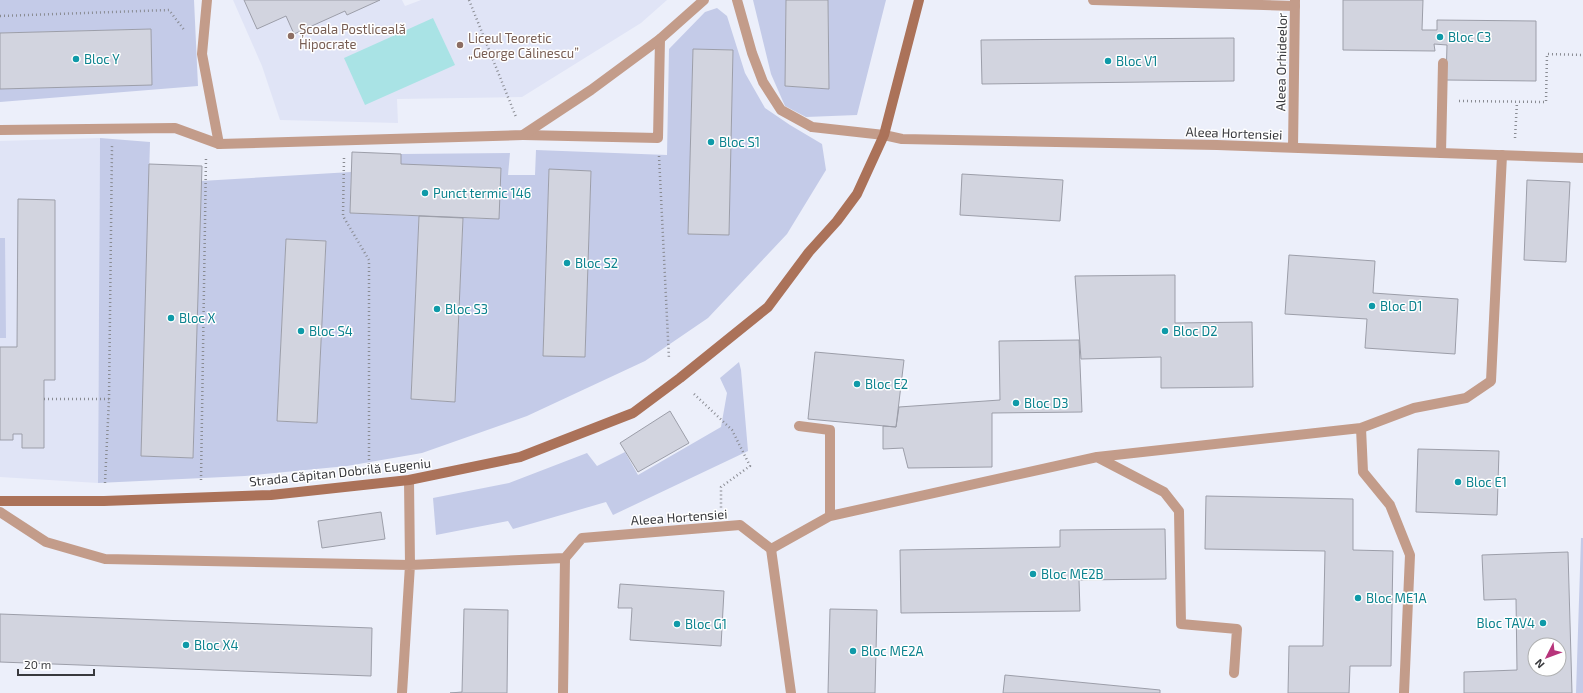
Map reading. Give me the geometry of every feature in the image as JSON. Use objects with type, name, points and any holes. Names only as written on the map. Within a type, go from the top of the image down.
[{"type":"street","points":[[207,0],[202,54],[219,144]]},
{"type":"street","points":[[523,135],[592,90],[660,39],[704,0]]},
{"type":"street","name":"Aleea Hortensiei","points":[[737,0],[762,82],[781,110],[812,127],[884,135],[902,139],[1293,148],[1583,158]]},
{"type":"street","name":"Strada Căpitan Dobrilă Eugeniu","points":[[0,501],[104,500],[271,494],[409,480],[520,457],[633,413],[680,378],[768,307],[809,252],[837,221],[857,194],[884,135],[920,0]]},
{"type":"street","points":[[1092,0],[1295,3]]},
{"type":"street","name":"Aleea Orhideelor","points":[[1293,148],[1295,3]]},
{"type":"street","points":[[0,130],[175,128],[219,144],[523,135],[658,138],[660,39]]},
{"type":"street","points":[[1441,153],[1443,63]]},
{"type":"street","points":[[790,693],[771,549],[830,516],[1097,457],[1361,428],[1414,408],[1466,398],[1491,381],[1502,155]]},
{"type":"street","points":[[799,426],[830,430],[830,516]]},
{"type":"street","points":[[1361,428],[1363,472],[1390,505],[1410,555],[1404,693]]},
{"type":"street","points":[[1097,457],[1164,492],[1179,511],[1181,624],[1237,629],[1234,673]]},
{"type":"street","points":[[402,693],[410,565],[409,480]]},
{"type":"street","points":[[0,512],[46,542],[105,559],[410,565],[565,558],[563,693]]},
{"type":"street","name":"Aleea Hortensiei","points":[[565,558],[582,538],[740,525],[771,549]]},
{"type":"path","points":[[469,0],[512,108]]},
{"type":"path","points":[[0,16],[169,10],[202,54]]},
{"type":"path","points":[[1442,100],[1546,102],[1547,54],[1583,55]]},
{"type":"path","points":[[1514,142],[1517,102]]},
{"type":"path","points":[[105,490],[109,399],[112,129]]},
{"type":"path","points":[[658,138],[669,359]]},
{"type":"path","points":[[201,481],[206,139]]},
{"type":"path","points":[[344,140],[343,216],[369,260],[368,473]]},
{"type":"path","points":[[694,394],[732,430],[750,466],[721,487],[721,527]]},
{"type":"path","points":[[44,399],[109,399]]},
{"type":"shaded area","points":[[0,0],[194,0],[198,86],[0,102],[0,89],[152,84],[150,29],[0,33]]},
{"type":"shaded area","name":"Liceul Teoretic „George Călinescu”","points":[[233,0],[402,0],[405,6],[421,0],[667,0],[641,23],[522,97],[397,99],[398,123],[280,120],[262,66]]},
{"type":"shaded area","points":[[753,0],[786,0],[785,86],[829,89],[828,0],[886,0],[857,115],[806,117],[785,106],[771,74]]},
{"type":"shaded area","points":[[717,8],[727,16],[745,73],[765,108],[822,144],[826,170],[787,234],[708,318],[645,361],[527,416],[422,453],[347,466],[245,476],[98,483],[100,138],[150,142],[141,456],[193,458],[201,181],[351,172],[350,213],[419,216],[411,399],[455,402],[463,218],[499,219],[401,164],[401,154],[510,153],[508,175],[535,175],[536,150],[667,155],[669,49],[705,12]],"holes":[[[693,49],[733,50],[729,235],[688,234]],[[549,170],[591,171],[585,357],[543,355]],[[286,239],[326,241],[317,423],[277,421]]]},
{"type":"shaded area","points":[[433,18],[455,65],[365,105],[344,58]]},
{"type":"shaded area","points":[[100,138],[98,483],[0,477],[0,141]]},
{"type":"shaded area","points":[[0,238],[5,238],[6,338],[0,338]]},
{"type":"shaded area","points":[[739,362],[748,451],[613,515],[606,502],[513,529],[508,521],[436,535],[433,498],[509,483],[587,453],[597,466],[625,452],[638,475],[721,427],[727,393],[720,378]]},
{"type":"shaded area","points":[[1581,538],[1583,538],[1583,693],[1576,693]]},
{"type":"building","points":[[244,0],[380,0],[347,15],[345,11],[294,34],[286,16],[257,29]]},
{"type":"building","points":[[786,0],[828,0],[829,89],[785,86]]},
{"type":"building","name":"Bloc C3","points":[[1343,0],[1423,0],[1422,30],[1437,30],[1437,20],[1536,21],[1536,81],[1446,80],[1447,45],[1434,44],[1435,51],[1343,50]]},
{"type":"building","name":"Bloc Y","points":[[151,29],[152,85],[0,89],[0,33]]},
{"type":"building","name":"Bloc V1","points":[[1234,38],[1234,81],[982,84],[981,40]]},
{"type":"building","name":"Bloc S1","points":[[693,49],[733,50],[729,235],[688,234]]},
{"type":"building","name":"Punct termic 146","points":[[352,152],[401,154],[401,164],[501,168],[499,219],[350,213]]},
{"type":"building","name":"Bloc X","points":[[149,164],[202,166],[193,458],[141,456]]},
{"type":"building","name":"Bloc S2","points":[[549,169],[591,171],[585,357],[543,356]]},
{"type":"building","points":[[962,174],[1063,180],[1060,221],[960,215]]},
{"type":"building","points":[[1527,180],[1570,182],[1566,262],[1524,260]]},
{"type":"building","points":[[18,199],[55,200],[55,380],[44,380],[44,448],[22,448],[22,434],[13,434],[13,440],[0,440],[0,347],[17,347]]},
{"type":"building","name":"Bloc S3","points":[[419,216],[463,218],[455,402],[411,399]]},
{"type":"building","name":"Bloc S4","points":[[286,239],[326,241],[317,423],[277,421]]},
{"type":"building","name":"Bloc D1","points":[[1289,255],[1375,261],[1373,293],[1458,299],[1455,354],[1365,348],[1367,319],[1285,314]]},
{"type":"building","name":"Bloc D2","points":[[1175,275],[1175,323],[1252,322],[1253,387],[1161,388],[1161,357],[1081,359],[1075,276]]},
{"type":"building","name":"Bloc D3","points":[[1079,340],[1082,412],[992,413],[992,467],[908,468],[903,448],[883,449],[883,426],[896,427],[899,407],[1000,400],[999,341]]},
{"type":"building","name":"Bloc E2","points":[[815,352],[904,360],[896,427],[808,419]]},
{"type":"building","points":[[670,411],[689,443],[638,472],[620,443]]},
{"type":"building","name":"Bloc E1","points":[[1418,449],[1499,451],[1497,515],[1416,512]]},
{"type":"building","name":"Bloc ME1A","points":[[1206,496],[1353,499],[1353,550],[1393,551],[1391,666],[1350,666],[1349,693],[1288,693],[1289,646],[1323,646],[1325,551],[1205,549]]},
{"type":"building","points":[[381,512],[385,539],[322,548],[318,521]]},
{"type":"building","name":"Bloc ME2B","points":[[1165,529],[1166,579],[1079,580],[1080,611],[901,613],[900,550],[1060,547],[1060,530]]},
{"type":"building","name":"Bloc TAV4","points":[[1568,552],[1572,693],[1464,693],[1464,672],[1517,670],[1516,599],[1484,600],[1482,555]]},
{"type":"building","name":"Bloc G1","points":[[620,584],[724,591],[721,646],[630,640],[632,608],[618,608]]},
{"type":"building","points":[[464,609],[508,610],[507,693],[450,693],[462,692]]},
{"type":"building","name":"Bloc ME2A","points":[[830,609],[877,610],[875,693],[828,693]]},
{"type":"building","name":"Bloc X4","points":[[0,614],[372,628],[371,676],[0,662]]},
{"type":"building","points":[[1005,675],[1160,690],[1160,693],[1003,693]]},
{"type":"place","name":"Școala Postliceală Hipocrate","points":[[291,36]]},
{"type":"place","name":"Bloc C3","points":[[1440,37]]},
{"type":"place","name":"Liceul Teoretic „George Călinescu”","points":[[460,45]]},
{"type":"place","name":"Bloc Y","points":[[76,59]]},
{"type":"place","name":"Bloc V1","points":[[1108,61]]},
{"type":"place","name":"Bloc S1","points":[[711,142]]},
{"type":"place","name":"Punct termic 146","points":[[425,193]]},
{"type":"place","name":"Bloc S2","points":[[567,263]]},
{"type":"place","name":"Bloc D1","points":[[1372,306]]},
{"type":"place","name":"Bloc S3","points":[[437,309]]},
{"type":"place","name":"Bloc X","points":[[171,318]]},
{"type":"place","name":"Bloc S4","points":[[301,331]]},
{"type":"place","name":"Bloc D2","points":[[1165,331]]},
{"type":"place","name":"Bloc E2","points":[[857,384]]},
{"type":"place","name":"Bloc D3","points":[[1016,403]]},
{"type":"place","name":"Bloc E1","points":[[1458,482]]},
{"type":"place","name":"Bloc ME2B","points":[[1033,574]]},
{"type":"place","name":"Bloc ME1A","points":[[1358,598]]},
{"type":"place","name":"Bloc TAV4","points":[[1543,623]]},
{"type":"place","name":"Bloc G1","points":[[677,624]]},
{"type":"place","name":"Bloc X4","points":[[186,645]]},
{"type":"place","name":"Bloc ME2A","points":[[853,651]]}]
